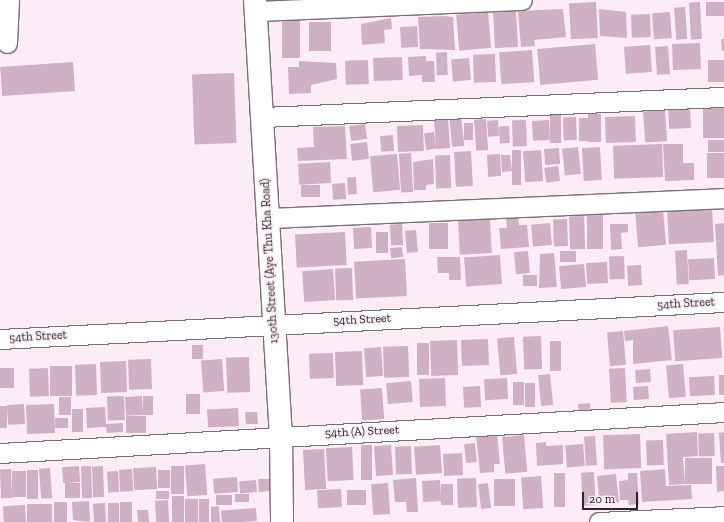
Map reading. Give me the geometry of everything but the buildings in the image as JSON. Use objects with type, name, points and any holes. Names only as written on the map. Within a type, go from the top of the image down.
[{"type":"street","points":[[7,43],[9,0]]},
{"type":"street","points":[[256,5],[522,0]]},
{"type":"street","name":"130th Street (Aye Thu Kha Road)","points":[[256,5],[273,325],[281,437],[282,522]]},
{"type":"street","points":[[263,117],[724,98]]},
{"type":"street","points":[[268,218],[724,198]]},
{"type":"street","name":"54th Street","points":[[0,339],[724,302]]},
{"type":"street","name":"54th (A) Street","points":[[0,453],[724,412]]},
{"type":"street","points":[[600,522],[724,516]]}]
